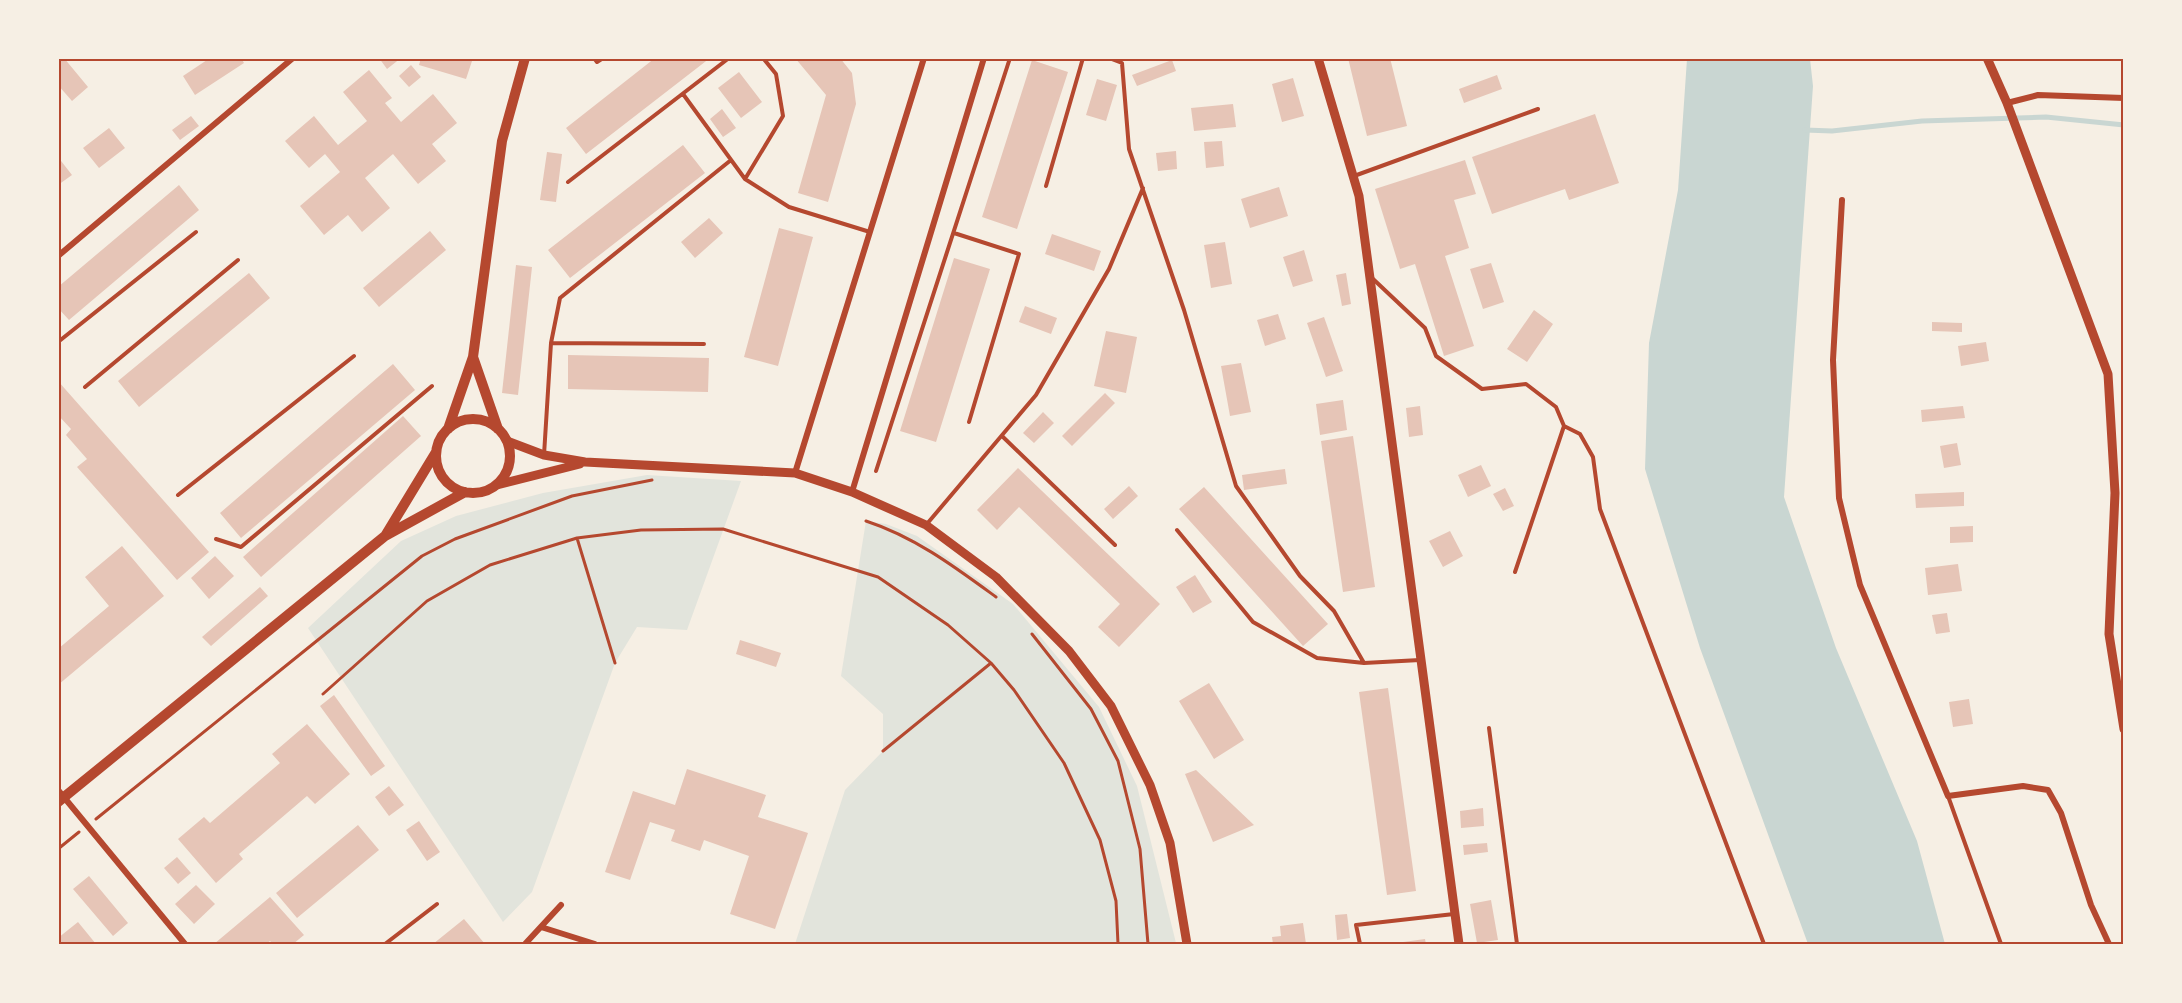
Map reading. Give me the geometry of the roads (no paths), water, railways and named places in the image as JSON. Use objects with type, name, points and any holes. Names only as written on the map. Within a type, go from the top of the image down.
[{"type":"main road","points":[[385,536],[448,429],[473,357],[502,141],[525,58]]},
{"type":"main road","points":[[436,452],[438,467],[444,478],[453,487],[465,492],[477,493],[497,485],[509,466],[510,454],[507,441],[498,429],[473,357]]},
{"type":"main road","points":[[448,429],[459,422],[474,419],[487,422],[498,429]]},
{"type":"main road","points":[[60,796],[385,536],[465,492]]},
{"type":"street","points":[[58,256],[293,58]]},
{"type":"street","points":[[795,473],[924,58]]},
{"type":"street","points":[[852,492],[984,58]]},
{"type":"street","points":[[1318,58],[1359,196],[1459,945]]},
{"type":"street","points":[[1987,58],[2007,103],[2108,374],[2119,493],[2109,634],[2124,729]]},
{"type":"street","points":[[2007,103],[2038,95],[2124,98]]},
{"type":"street","points":[[1842,200],[1833,360],[1839,498],[1860,585],[1948,796],[2023,786],[2048,790],[2061,813],[2091,905],[2109,945]]},
{"type":"street","points":[[507,441],[544,455],[585,462],[795,473],[852,492],[926,525],[996,578],[1069,651],[1110,706],[1150,785],[1170,843],[1187,945]]},
{"type":"street","points":[[497,485],[585,462]]},
{"type":"street","points":[[60,796],[185,945]]},
{"type":"street","points":[[525,945],[561,905]]},
{"type":"street","points":[[541,927],[595,945]]},
{"type":"lane","points":[[594,58],[597,62],[603,58]]},
{"type":"lane","points":[[568,182],[729,58]]},
{"type":"lane","points":[[745,179],[783,116],[776,74],[763,58]]},
{"type":"lane","points":[[876,471],[1010,58]]},
{"type":"lane","points":[[1046,186],[1083,58]]},
{"type":"lane","points":[[1109,58],[1122,63],[1129,149],[1184,310],[1236,486],[1300,576],[1334,610],[1364,663]]},
{"type":"lane","points":[[683,94],[745,179],[789,207],[870,232]]},
{"type":"lane","points":[[1353,176],[1538,109]]},
{"type":"lane","points":[[544,455],[551,343],[560,298],[731,160]]},
{"type":"lane","points":[[926,525],[1036,395],[1103,279],[1143,188]]},
{"type":"lane","points":[[58,342],[196,232]]},
{"type":"lane","points":[[954,233],[1019,254],[969,422]]},
{"type":"lane","points":[[85,387],[238,260]]},
{"type":"lane","points":[[1370,276],[1425,328],[1436,356],[1482,389],[1526,384],[1556,407],[1564,426],[1580,434],[1593,457],[1600,509],[1764,945]]},
{"type":"lane","points":[[551,343],[704,344]]},
{"type":"lane","points":[[178,495],[354,356]]},
{"type":"lane","points":[[216,539],[241,547],[432,386]]},
{"type":"lane","points":[[1515,572],[1564,426]]},
{"type":"lane","points":[[1002,436],[1114,545]]},
{"type":"lane","points":[[1177,530],[1253,622],[1317,658],[1364,663],[1421,660]]},
{"type":"lane","points":[[1489,728],[1517,945]]},
{"type":"lane","points":[[1948,796],[2001,945]]},
{"type":"lane","points":[[384,945],[437,904]]},
{"type":"lane","points":[[1360,945],[1356,925],[1455,914]]},
{"type":"waterway","points":[[1805,130],[1832,131],[1922,121],[2046,117],[2124,125]]}]
